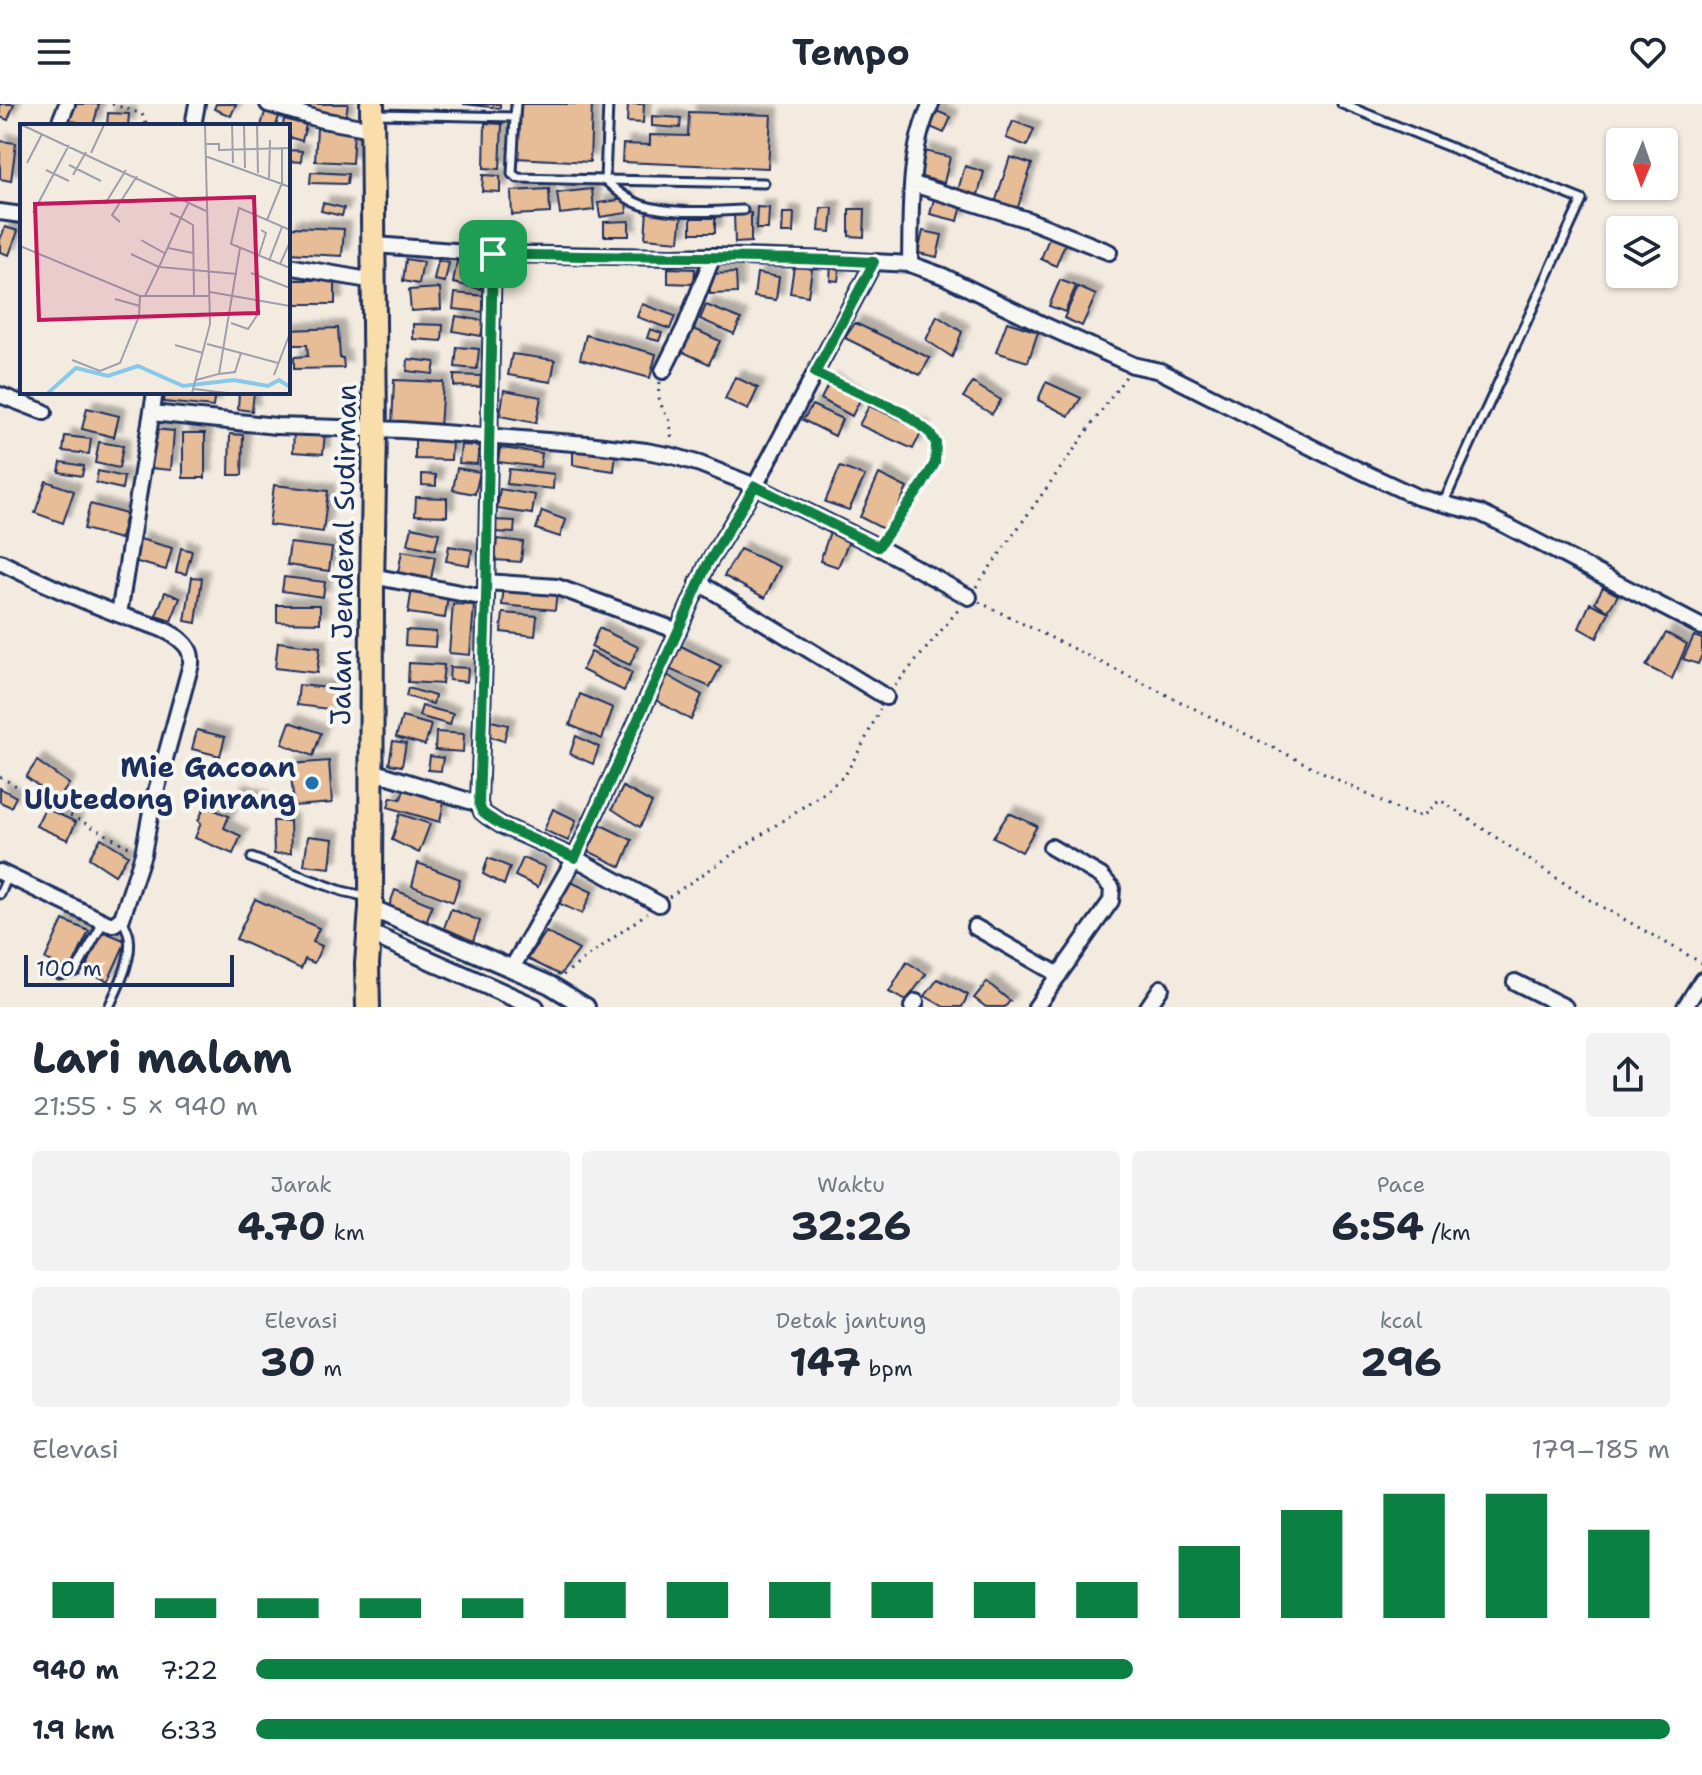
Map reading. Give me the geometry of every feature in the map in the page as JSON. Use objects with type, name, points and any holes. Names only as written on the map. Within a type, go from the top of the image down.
[{"type":"highway","name":"Jalan Jenderal Sudirman","points":[[368,1007],[375,430],[372,115]]},
{"type":"street","points":[[59,124],[67,104]]},
{"type":"street","points":[[193,124],[197,104]]},
{"type":"street","points":[[268,104],[322,120],[372,115]]},
{"type":"street","points":[[910,264],[917,146],[931,104]]},
{"type":"street","points":[[913,184],[1028,220],[1109,252]]},
{"type":"street","points":[[0,212],[20,215]]},
{"type":"street","points":[[375,245],[493,254],[713,256],[910,264],[943,276],[1133,365],[1160,371],[1417,497],[1480,513],[1702,627]]},
{"type":"street","points":[[493,254],[479,804],[482,812],[501,825],[575,858],[659,904]]},
{"type":"street","points":[[663,371],[685,327],[713,256]]},
{"type":"street","points":[[512,968],[575,858],[698,582],[755,486],[874,262]]},
{"type":"street","points":[[290,266],[374,281]]},
{"type":"street","points":[[119,614],[155,394]]},
{"type":"street","points":[[0,395],[44,412]]},
{"type":"street","points":[[152,413],[276,426],[403,430],[587,444],[673,456],[755,486],[878,547],[969,597]]},
{"type":"street","points":[[0,562],[67,594],[177,637],[191,654],[191,664],[152,806],[143,854],[122,918],[109,924],[4,874]]},
{"type":"street","points":[[372,576],[486,598]]},
{"type":"street","points":[[486,582],[557,587],[678,631]]},
{"type":"street","points":[[698,582],[886,697]]},
{"type":"street","points":[[372,771],[479,804]]},
{"type":"street","points":[[1036,1007],[1111,901],[1112,888],[1101,876],[1051,847]]},
{"type":"street","points":[[370,903],[550,985],[586,1007]]},
{"type":"street","points":[[975,927],[1059,975]]},
{"type":"street","points":[[369,933],[535,1007]]},
{"type":"street","points":[[1685,1007],[1702,980]]},
{"type":"street","points":[[1515,982],[1565,1007]]},
{"type":"street","points":[[1148,1007],[1161,988]]},
{"type":"lane","points":[[516,104],[512,174],[518,178],[764,183]]},
{"type":"lane","points":[[605,180],[608,104]]},
{"type":"lane","points":[[1342,104],[1582,200],[1443,504]]},
{"type":"lane","points":[[372,115],[515,117]]},
{"type":"lane","points":[[605,180],[639,204],[688,211],[743,210]]},
{"type":"lane","points":[[252,858],[370,903]]},
{"type":"lane","points":[[0,894],[4,874]]},
{"type":"lane","points":[[109,1007],[127,960],[129,935],[122,918]]},
{"type":"lane","points":[[59,974],[76,971],[104,921]]},
{"type":"path","points":[[112,104],[142,114],[146,124]]},
{"type":"path","points":[[663,371],[658,395],[670,421],[673,456]]},
{"type":"path","points":[[815,373],[904,413],[930,433],[936,443],[935,463],[878,547]]},
{"type":"path","points":[[969,597],[1401,811],[1423,816],[1440,800],[1588,899],[1702,963]]},
{"type":"path","points":[[0,777],[143,854]]},
{"type":"building","points":[[0,104],[14,104],[8,120],[0,117]]},
{"type":"building","points":[[72,104],[99,104],[94,124],[68,120]]},
{"type":"building","points":[[216,104],[236,104],[231,116],[214,109]]},
{"type":"building","points":[[309,104],[348,104],[345,120],[307,111]]},
{"type":"building","points":[[463,104],[500,104],[500,108]]},
{"type":"building","points":[[518,104],[592,104],[590,162],[516,158]]},
{"type":"building","points":[[628,104],[644,104],[643,123],[627,122]]},
{"type":"building","points":[[934,110],[951,117],[944,133],[928,126]]},
{"type":"building","points":[[265,112],[279,116],[277,124],[262,124]]},
{"type":"building","points":[[689,112],[771,115],[768,168],[622,162],[623,144],[650,145],[650,135],[688,136]]},
{"type":"building","points":[[108,113],[129,114],[128,124],[107,124]]},
{"type":"building","points":[[652,116],[681,118],[680,128],[652,126]]},
{"type":"building","points":[[284,119],[306,125],[302,141],[290,138],[290,124],[283,124]]},
{"type":"building","points":[[1013,121],[1034,129],[1027,146],[1006,138]]},
{"type":"building","points":[[485,123],[502,124],[500,169],[484,168]]},
{"type":"building","points":[[317,128],[354,129],[352,163],[315,161]]},
{"type":"building","points":[[0,141],[16,143],[11,181],[0,179]]},
{"type":"building","points":[[290,150],[302,151],[301,162],[290,161]]},
{"type":"building","points":[[924,151],[950,157],[944,183],[918,176]]},
{"type":"building","points":[[1010,157],[1032,164],[1017,210],[995,203]]},
{"type":"building","points":[[965,166],[984,172],[978,195],[958,190]]},
{"type":"building","points":[[311,172],[348,174],[347,184],[310,183]]},
{"type":"building","points":[[483,175],[500,176],[500,192],[482,191]]},
{"type":"building","points":[[549,189],[550,213],[512,215],[511,191]]},
{"type":"building","points":[[592,189],[594,210],[560,214],[557,193]]},
{"type":"building","points":[[626,199],[627,213],[600,217],[598,203]]},
{"type":"building","points":[[934,199],[962,206],[958,221],[930,214]]},
{"type":"building","points":[[323,203],[344,208],[342,216],[321,211]]},
{"type":"building","points":[[757,207],[769,208],[768,229],[756,229]]},
{"type":"building","points":[[821,208],[833,208],[831,232],[819,231]]},
{"type":"building","points":[[849,209],[865,209],[864,237],[849,236]]},
{"type":"building","points":[[647,210],[682,213],[679,241],[645,238]]},
{"type":"building","points":[[734,213],[751,213],[751,242],[735,243]]},
{"type":"building","points":[[783,213],[794,213],[793,233],[782,233]]},
{"type":"building","points":[[691,218],[715,218],[715,233],[691,233]]},
{"type":"building","points":[[629,221],[629,236],[604,236],[604,222]]},
{"type":"building","points":[[5,227],[18,231],[9,255],[0,252]]},
{"type":"building","points":[[290,227],[344,229],[342,256],[290,253]]},
{"type":"building","points":[[923,231],[942,235],[937,257],[918,253]]},
{"type":"building","points":[[1050,235],[1066,241],[1056,266],[1041,259]]},
{"type":"building","points":[[406,259],[423,262],[419,284],[403,281]]},
{"type":"building","points":[[438,261],[449,263],[445,282],[434,280]]},
{"type":"building","points":[[457,261],[485,267],[481,289],[453,283]]},
{"type":"building","points":[[831,263],[840,264],[838,281],[830,280]]},
{"type":"building","points":[[794,266],[812,269],[808,296],[790,293]]},
{"type":"building","points":[[668,268],[695,269],[694,284],[668,283]]},
{"type":"building","points":[[736,273],[737,293],[710,294],[709,274]]},
{"type":"building","points":[[757,273],[779,277],[776,300],[754,297]]},
{"type":"building","points":[[290,280],[335,280],[335,304],[290,304]]},
{"type":"building","points":[[1060,280],[1076,286],[1065,312],[1049,306]]},
{"type":"building","points":[[1078,287],[1096,295],[1082,326],[1064,318]]},
{"type":"building","points":[[440,288],[441,309],[411,311],[409,290]]},
{"type":"building","points":[[455,293],[485,296],[484,312],[453,309]]},
{"type":"building","points":[[642,304],[675,316],[670,329],[637,317]]},
{"type":"building","points":[[706,305],[741,319],[734,334],[700,319]]},
{"type":"building","points":[[456,316],[484,321],[481,336],[453,331]]},
{"type":"building","points":[[937,316],[962,332],[952,357],[926,340]]},
{"type":"building","points":[[1007,322],[1038,332],[1028,362],[996,352]]},
{"type":"building","points":[[855,323],[930,358],[920,375],[845,338]]},
{"type":"building","points":[[413,324],[443,325],[442,341],[413,339]]},
{"type":"building","points":[[338,328],[340,358],[343,358],[344,368],[294,369],[294,357],[308,356],[307,345],[290,345],[290,330]]},
{"type":"building","points":[[692,328],[720,341],[709,364],[681,351]]},
{"type":"building","points":[[650,329],[662,333],[659,341],[647,338]]},
{"type":"building","points":[[586,335],[656,354],[650,378],[580,359]]},
{"type":"building","points":[[457,347],[479,349],[477,369],[455,367]]},
{"type":"building","points":[[512,354],[555,360],[551,382],[508,375]]},
{"type":"building","points":[[408,359],[435,362],[433,374],[407,371]]},
{"type":"building","points":[[454,375],[481,376],[480,387],[454,386]]},
{"type":"building","points":[[735,377],[758,388],[748,410],[725,399]]},
{"type":"building","points":[[394,380],[443,382],[440,428],[392,426]]},
{"type":"building","points":[[830,381],[861,398],[852,416],[821,399]]},
{"type":"building","points":[[1046,382],[1081,398],[1069,416],[1038,400]]},
{"type":"building","points":[[973,383],[1001,400],[992,414],[963,397]]},
{"type":"building","points":[[504,390],[541,397],[536,423],[500,416]]},
{"type":"building","points":[[165,394],[215,394],[213,407],[164,402]]},
{"type":"building","points":[[239,394],[254,394],[252,411],[238,409]]},
{"type":"building","points":[[812,405],[842,419],[835,436],[803,420]]},
{"type":"building","points":[[869,406],[923,429],[913,449],[859,425]]},
{"type":"building","points":[[87,408],[119,416],[114,437],[82,429]]},
{"type":"building","points":[[153,429],[174,431],[171,470],[150,468]]},
{"type":"building","points":[[294,430],[325,432],[323,454],[293,452]]},
{"type":"building","points":[[183,433],[205,433],[205,478],[183,478]]},
{"type":"building","points":[[230,434],[243,435],[242,475],[229,475]]},
{"type":"building","points":[[65,436],[91,439],[89,454],[63,451]]},
{"type":"building","points":[[415,440],[452,440],[451,460],[415,459]]},
{"type":"building","points":[[99,442],[123,446],[119,468],[95,463]]},
{"type":"building","points":[[461,445],[479,446],[477,464],[459,463]]},
{"type":"building","points":[[573,446],[616,452],[614,471],[573,465]]},
{"type":"building","points":[[500,448],[542,453],[540,467],[498,462]]},
{"type":"building","points":[[61,462],[84,466],[82,476],[59,472]]},
{"type":"building","points":[[840,467],[865,476],[849,510],[825,502]]},
{"type":"building","points":[[457,468],[480,472],[475,494],[453,490]]},
{"type":"building","points":[[509,469],[554,474],[553,489],[507,484]]},
{"type":"building","points":[[98,471],[124,477],[122,489],[96,483]]},
{"type":"building","points":[[422,474],[436,475],[436,486],[422,485]]},
{"type":"building","points":[[879,474],[907,488],[887,531],[860,517]]},
{"type":"building","points":[[46,481],[74,491],[63,523],[35,513]]},
{"type":"building","points":[[274,485],[328,491],[323,532],[269,525]]},
{"type":"building","points":[[500,489],[535,495],[532,514],[497,509]]},
{"type":"building","points":[[416,497],[447,498],[447,516],[415,515]]},
{"type":"building","points":[[90,504],[126,514],[120,539],[84,529]]},
{"type":"building","points":[[542,511],[566,520],[560,537],[536,529]]},
{"type":"building","points":[[494,520],[515,521],[514,533],[493,532]]},
{"type":"building","points":[[412,527],[439,533],[435,550],[408,544]]},
{"type":"building","points":[[830,532],[849,541],[838,567],[820,561]]},
{"type":"building","points":[[140,539],[172,548],[166,570],[134,561]]},
{"type":"building","points":[[497,539],[523,542],[521,562],[495,560]]},
{"type":"building","points":[[290,543],[332,548],[329,571],[287,565]]},
{"type":"building","points":[[449,546],[472,550],[469,565],[446,561]]},
{"type":"building","points":[[181,548],[192,551],[186,574],[176,572]]},
{"type":"building","points":[[740,549],[780,567],[765,598],[724,576]]},
{"type":"building","points":[[402,551],[435,557],[431,579],[398,573]]},
{"type":"building","points":[[192,577],[202,578],[196,623],[185,621]]},
{"type":"building","points":[[284,577],[325,582],[323,597],[282,591]]},
{"type":"building","points":[[504,585],[557,590],[555,610],[502,605]]},
{"type":"building","points":[[1603,587],[1618,595],[1608,611],[1595,602]]},
{"type":"building","points":[[412,589],[448,595],[445,618],[408,613]]},
{"type":"building","points":[[165,592],[180,598],[171,621],[156,616]]},
{"type":"building","points":[[1590,603],[1609,612],[1597,638],[1579,628]]},
{"type":"building","points":[[453,604],[474,605],[470,655],[449,653]]},
{"type":"building","points":[[277,605],[320,605],[320,623],[277,622]]},
{"type":"building","points":[[503,613],[537,616],[535,636],[501,632]]},
{"type":"building","points":[[599,628],[638,647],[630,665],[591,647]]},
{"type":"building","points":[[406,630],[436,632],[435,647],[405,645]]},
{"type":"building","points":[[1666,633],[1687,644],[1672,679],[1646,666]]},
{"type":"building","points":[[1694,636],[1702,639],[1702,655],[1698,664],[1683,659]]},
{"type":"building","points":[[278,642],[320,647],[317,673],[275,668]]},
{"type":"building","points":[[679,645],[721,666],[710,687],[669,669]]},
{"type":"building","points":[[591,652],[632,673],[624,691],[582,670]]},
{"type":"building","points":[[409,663],[444,665],[442,684],[408,682]]},
{"type":"building","points":[[450,667],[468,668],[467,682],[449,680]]},
{"type":"building","points":[[665,674],[702,695],[691,720],[654,699]]},
{"type":"building","points":[[299,685],[339,689],[336,710],[297,705]]},
{"type":"building","points":[[408,688],[435,696],[433,704],[406,696]]},
{"type":"building","points":[[580,694],[613,708],[602,739],[570,725]]},
{"type":"building","points":[[422,706],[453,714],[450,725],[419,716]]},
{"type":"building","points":[[402,717],[431,725],[425,745],[396,737]]},
{"type":"building","points":[[487,720],[508,725],[504,741],[484,735]]},
{"type":"building","points":[[290,722],[321,733],[313,756],[282,744]]},
{"type":"building","points":[[197,730],[225,737],[220,756],[192,749]]},
{"type":"building","points":[[436,732],[464,734],[463,752],[435,750]]},
{"type":"building","points":[[576,736],[599,747],[593,764],[570,754]]},
{"type":"building","points":[[393,741],[406,743],[402,766],[389,764]]},
{"type":"building","points":[[430,756],[443,758],[441,771],[428,770]]},
{"type":"building","points":[[37,761],[69,784],[58,800],[26,777]]},
{"type":"building","points":[[329,761],[332,803],[294,806],[290,764]]},
{"type":"building","points":[[406,784],[445,795],[440,822],[388,807],[391,797],[401,799]]},
{"type":"building","points":[[623,787],[652,803],[640,827],[612,809]]},
{"type":"building","points":[[0,788],[16,797],[11,807],[0,802]]},
{"type":"building","points":[[236,791],[261,799],[258,810],[233,802]]},
{"type":"building","points":[[205,806],[229,816],[224,828],[241,836],[233,854],[195,838]]},
{"type":"building","points":[[45,808],[76,822],[68,840],[36,826]]},
{"type":"building","points":[[553,809],[576,820],[568,841],[544,830]]},
{"type":"building","points":[[1009,813],[1037,826],[1022,852],[993,837]]},
{"type":"building","points":[[400,814],[430,824],[419,853],[392,840]]},
{"type":"building","points":[[273,821],[290,821],[291,853],[274,854]]},
{"type":"building","points":[[601,825],[632,840],[621,867],[588,851]]},
{"type":"building","points":[[308,836],[333,839],[330,868],[304,865]]},
{"type":"building","points":[[101,838],[128,855],[115,875],[89,858]]},
{"type":"building","points":[[488,858],[510,867],[504,885],[483,874]]},
{"type":"building","points":[[523,858],[545,867],[538,887],[515,876]]},
{"type":"building","points":[[418,863],[460,879],[453,902],[412,886]]},
{"type":"building","points":[[567,880],[592,892],[582,914],[556,902]]},
{"type":"building","points":[[395,890],[432,905],[426,924],[388,909]]},
{"type":"building","points":[[255,899],[319,928],[313,942],[322,946],[314,963],[305,959],[301,969],[236,939]]},
{"type":"building","points":[[451,909],[480,921],[473,941],[444,928]]},
{"type":"building","points":[[63,920],[89,931],[71,970],[45,959]]},
{"type":"building","points":[[102,931],[126,941],[108,981],[85,971]]},
{"type":"building","points":[[546,932],[579,950],[560,975],[528,959]]},
{"type":"building","points":[[907,962],[926,974],[906,1001],[889,992]]},
{"type":"building","points":[[938,979],[968,995],[962,1007],[944,1007],[925,996]]},
{"type":"building","points":[[987,982],[1010,1001],[1005,1007],[986,1007],[974,998]]},
{"type":"place","name":"Mie Gacoan Ulutedong Pinrang","points":[[312,783]]},
{"type":"route","points":[[493,254],[713,256],[874,262],[815,373],[904,413],[930,433],[936,443],[935,463],[878,547],[755,486],[698,582],[575,858],[501,825],[482,812],[479,804],[493,254]]}]
